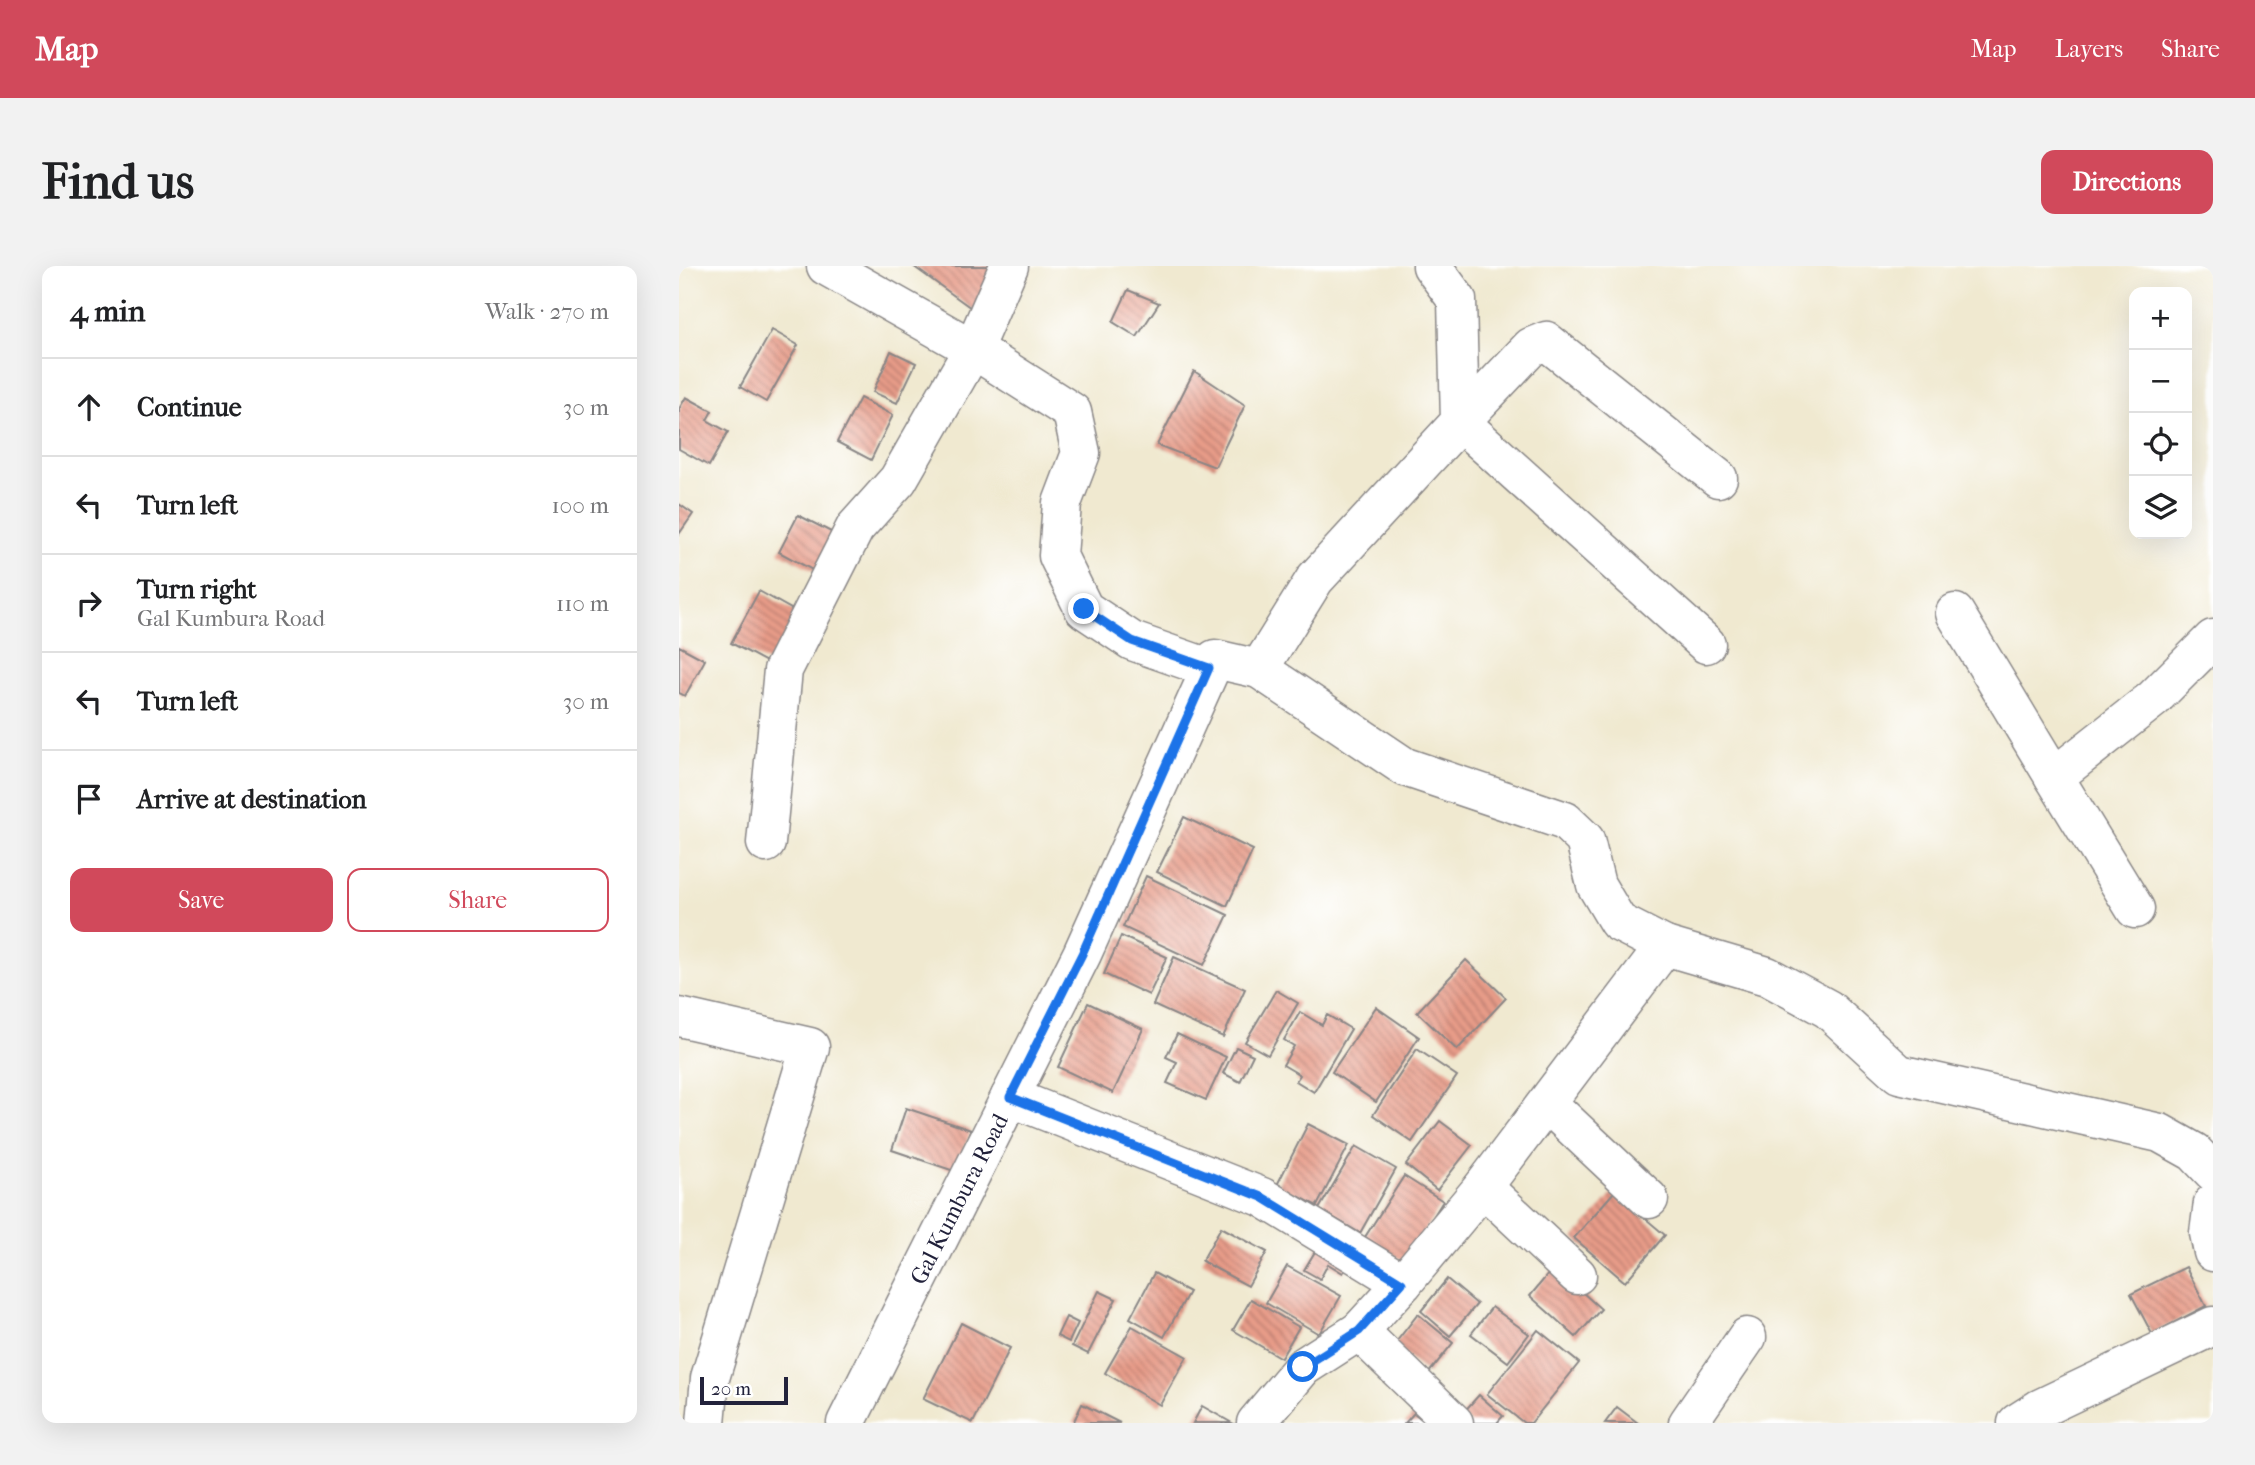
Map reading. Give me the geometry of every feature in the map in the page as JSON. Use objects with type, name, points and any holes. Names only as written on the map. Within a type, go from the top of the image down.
[{"type":"street","points":[[826,266],[973,349],[1072,412],[1081,453],[1062,503],[1058,556],[1084,609],[1132,641],[1209,668],[1215,659],[1259,669],[1405,767],[1565,821],[1585,840],[1596,886],[1618,922],[1665,946],[1767,976],[1828,1009],[1899,1074],[2160,1133],[2194,1152],[2213,1172]]},
{"type":"street","points":[[765,843],[783,670],[855,528],[898,480],[973,349],[1009,266]]},
{"type":"street","points":[[1432,266],[1457,300],[1460,422],[1706,645]]},
{"type":"street","points":[[1259,669],[1315,579],[1531,347],[1546,341],[1718,478]]},
{"type":"street","points":[[1955,613],[2134,909]]},
{"type":"street","points":[[2054,777],[2153,699],[2213,639]]},
{"type":"street","name":"Gal Kumbura Road","points":[[846,1423],[1082,954],[1209,668]]},
{"type":"street","points":[[1256,1423],[1303,1367],[1359,1331],[1402,1283],[1548,1104],[1665,946]]},
{"type":"street","points":[[679,1017],[810,1047],[710,1378],[706,1423]]},
{"type":"street","points":[[1010,1097],[1262,1197],[1402,1283]]},
{"type":"street","points":[[1548,1104],[1649,1199]]},
{"type":"street","points":[[1483,1187],[1577,1275]]},
{"type":"street","points":[[2213,1203],[2209,1233],[2213,1252]]},
{"type":"street","points":[[2017,1423],[2039,1409],[2213,1326]]},
{"type":"street","points":[[1359,1331],[1454,1423]]},
{"type":"street","points":[[1688,1423],[1747,1337]]},
{"type":"building","points":[[913,266],[997,266],[978,313]]},
{"type":"building","points":[[1128,290],[1159,303],[1137,337],[1113,322]]},
{"type":"building","points":[[772,330],[798,345],[766,402],[740,387]]},
{"type":"building","points":[[891,351],[916,363],[897,403],[873,392]]},
{"type":"building","points":[[1194,371],[1245,405],[1215,467],[1157,445]]},
{"type":"building","points":[[686,397],[712,411],[707,420],[728,432],[709,466],[679,449],[679,409]]},
{"type":"building","points":[[860,398],[893,415],[871,460],[837,442]]},
{"type":"building","points":[[679,504],[693,514],[679,534]]},
{"type":"building","points":[[798,515],[835,534],[816,572],[779,552]]},
{"type":"building","points":[[759,591],[798,613],[770,664],[731,643]]},
{"type":"building","points":[[679,646],[705,660],[685,696],[679,693]]},
{"type":"building","points":[[1184,817],[1253,850],[1227,906],[1157,872]]},
{"type":"building","points":[[1146,876],[1228,915],[1204,965],[1123,927]]},
{"type":"building","points":[[1121,936],[1167,957],[1149,995],[1104,974]]},
{"type":"building","points":[[1174,957],[1245,989],[1223,1037],[1153,1005]]},
{"type":"building","points":[[1466,960],[1506,998],[1457,1050],[1417,1012]]},
{"type":"building","points":[[1276,990],[1298,1003],[1268,1055],[1245,1042]]},
{"type":"building","points":[[1088,1003],[1143,1029],[1113,1093],[1058,1067]]},
{"type":"building","points":[[1376,1007],[1419,1037],[1376,1102],[1332,1072]]},
{"type":"building","points":[[1300,1012],[1322,1025],[1327,1015],[1351,1029],[1314,1092],[1296,1081],[1300,1075],[1283,1065],[1294,1046],[1284,1040]]},
{"type":"building","points":[[1177,1034],[1226,1057],[1206,1100],[1167,1083],[1177,1062],[1166,1057]]},
{"type":"building","points":[[1236,1047],[1253,1055],[1240,1082],[1223,1073]]},
{"type":"building","points":[[1417,1049],[1457,1076],[1412,1142],[1373,1115]]},
{"type":"building","points":[[906,1108],[971,1130],[957,1172],[892,1150]]},
{"type":"building","points":[[1440,1121],[1472,1145],[1437,1190],[1406,1165]]},
{"type":"building","points":[[1308,1124],[1349,1145],[1317,1206],[1277,1185]]},
{"type":"building","points":[[1356,1146],[1396,1169],[1360,1233],[1319,1209]]},
{"type":"building","points":[[1404,1176],[1443,1201],[1405,1262],[1365,1237]]},
{"type":"building","points":[[1614,1192],[1665,1235],[1625,1282],[1574,1238]]},
{"type":"building","points":[[1221,1227],[1267,1252],[1248,1286],[1202,1261]]},
{"type":"building","points":[[1322,1240],[1351,1259],[1343,1273],[1328,1264],[1320,1279],[1304,1270]]},
{"type":"building","points":[[1287,1266],[1341,1296],[1319,1334],[1266,1303]]},
{"type":"building","points":[[1554,1267],[1601,1309],[1576,1337],[1530,1296]]},
{"type":"building","points":[[2186,1267],[2206,1306],[2152,1334],[2131,1294]]},
{"type":"building","points":[[1154,1273],[1189,1292],[1164,1337],[1130,1318]]},
{"type":"building","points":[[1447,1279],[1477,1304],[1450,1336],[1421,1311]]},
{"type":"building","points":[[1099,1291],[1116,1299],[1088,1354],[1072,1346]]},
{"type":"building","points":[[1251,1299],[1299,1327],[1281,1358],[1233,1330]]},
{"type":"building","points":[[1492,1307],[1529,1334],[1508,1362],[1471,1334]]},
{"type":"building","points":[[1418,1314],[1453,1343],[1428,1374],[1393,1346]]},
{"type":"building","points":[[1066,1317],[1078,1323],[1069,1342],[1057,1336]]},
{"type":"building","points":[[961,1323],[1010,1348],[973,1423],[923,1399]]},
{"type":"building","points":[[1132,1326],[1187,1357],[1160,1405],[1105,1373]]},
{"type":"building","points":[[1538,1330],[1579,1363],[1531,1423],[1524,1423],[1487,1394]]},
{"type":"building","points":[[1479,1395],[1503,1416],[1497,1423],[1471,1423],[1461,1415]]},
{"type":"building","points":[[1082,1404],[1120,1423],[1073,1423]]},
{"type":"building","points":[[1202,1406],[1232,1423],[1193,1423]]},
{"type":"building","points":[[1617,1407],[1638,1423],[1605,1423]]},
{"type":"building","points":[[1414,1413],[1426,1423],[1405,1423]]},
{"type":"route","points":[[1084,609],[1132,641],[1209,668],[1082,954],[1010,1097],[1262,1197],[1402,1283],[1359,1331],[1303,1367]]}]
